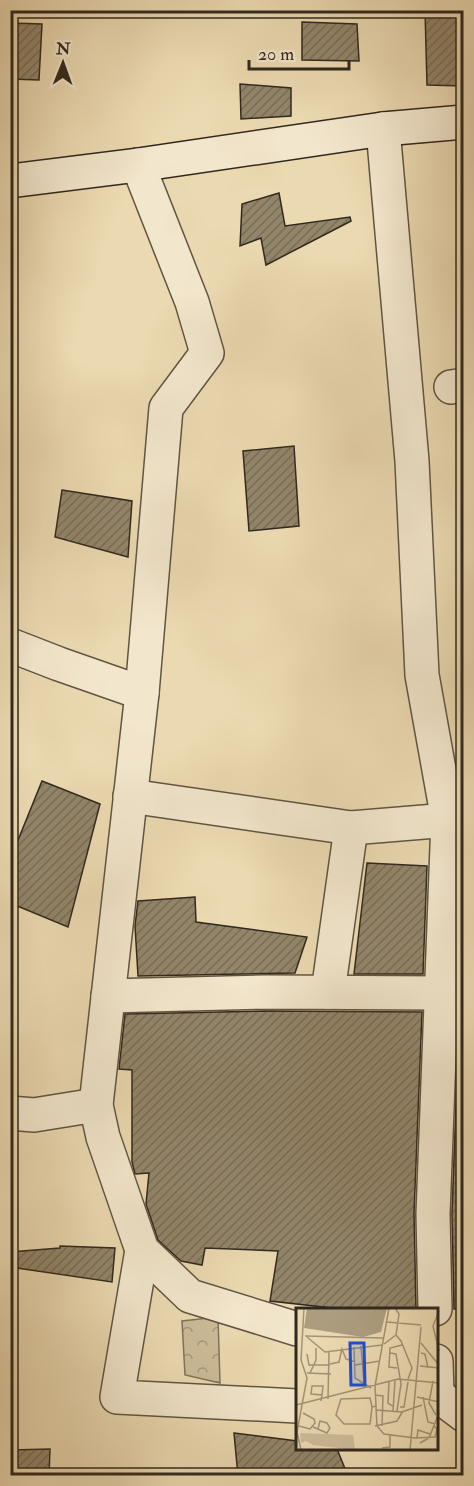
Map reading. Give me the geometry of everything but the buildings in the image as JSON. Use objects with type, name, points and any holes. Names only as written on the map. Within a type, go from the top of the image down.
[{"type":"street","points":[[10,181],[138,165],[383,129],[464,122]]},
{"type":"street","points":[[383,129],[412,461],[422,675],[456,817],[442,993],[433,1214],[435,1308]]},
{"type":"street","points":[[138,165],[192,302],[207,353],[166,408],[142,693],[96,1105],[103,1137],[142,1250],[190,1296],[296,1329]]},
{"type":"street","points":[[10,645],[142,693]]},
{"type":"street","points":[[130,796],[351,828],[456,817]]},
{"type":"street","points":[[328,992],[351,828]]},
{"type":"street","points":[[108,996],[265,992],[442,993]]},
{"type":"street","points":[[10,1113],[34,1115],[96,1105]]},
{"type":"street","points":[[142,1250],[117,1397],[296,1406]]},
{"type":"street","points":[[438,1396],[464,1415]]},
{"type":"green space","points":[[218,1317],[220,1383],[185,1375],[182,1321]]}]
